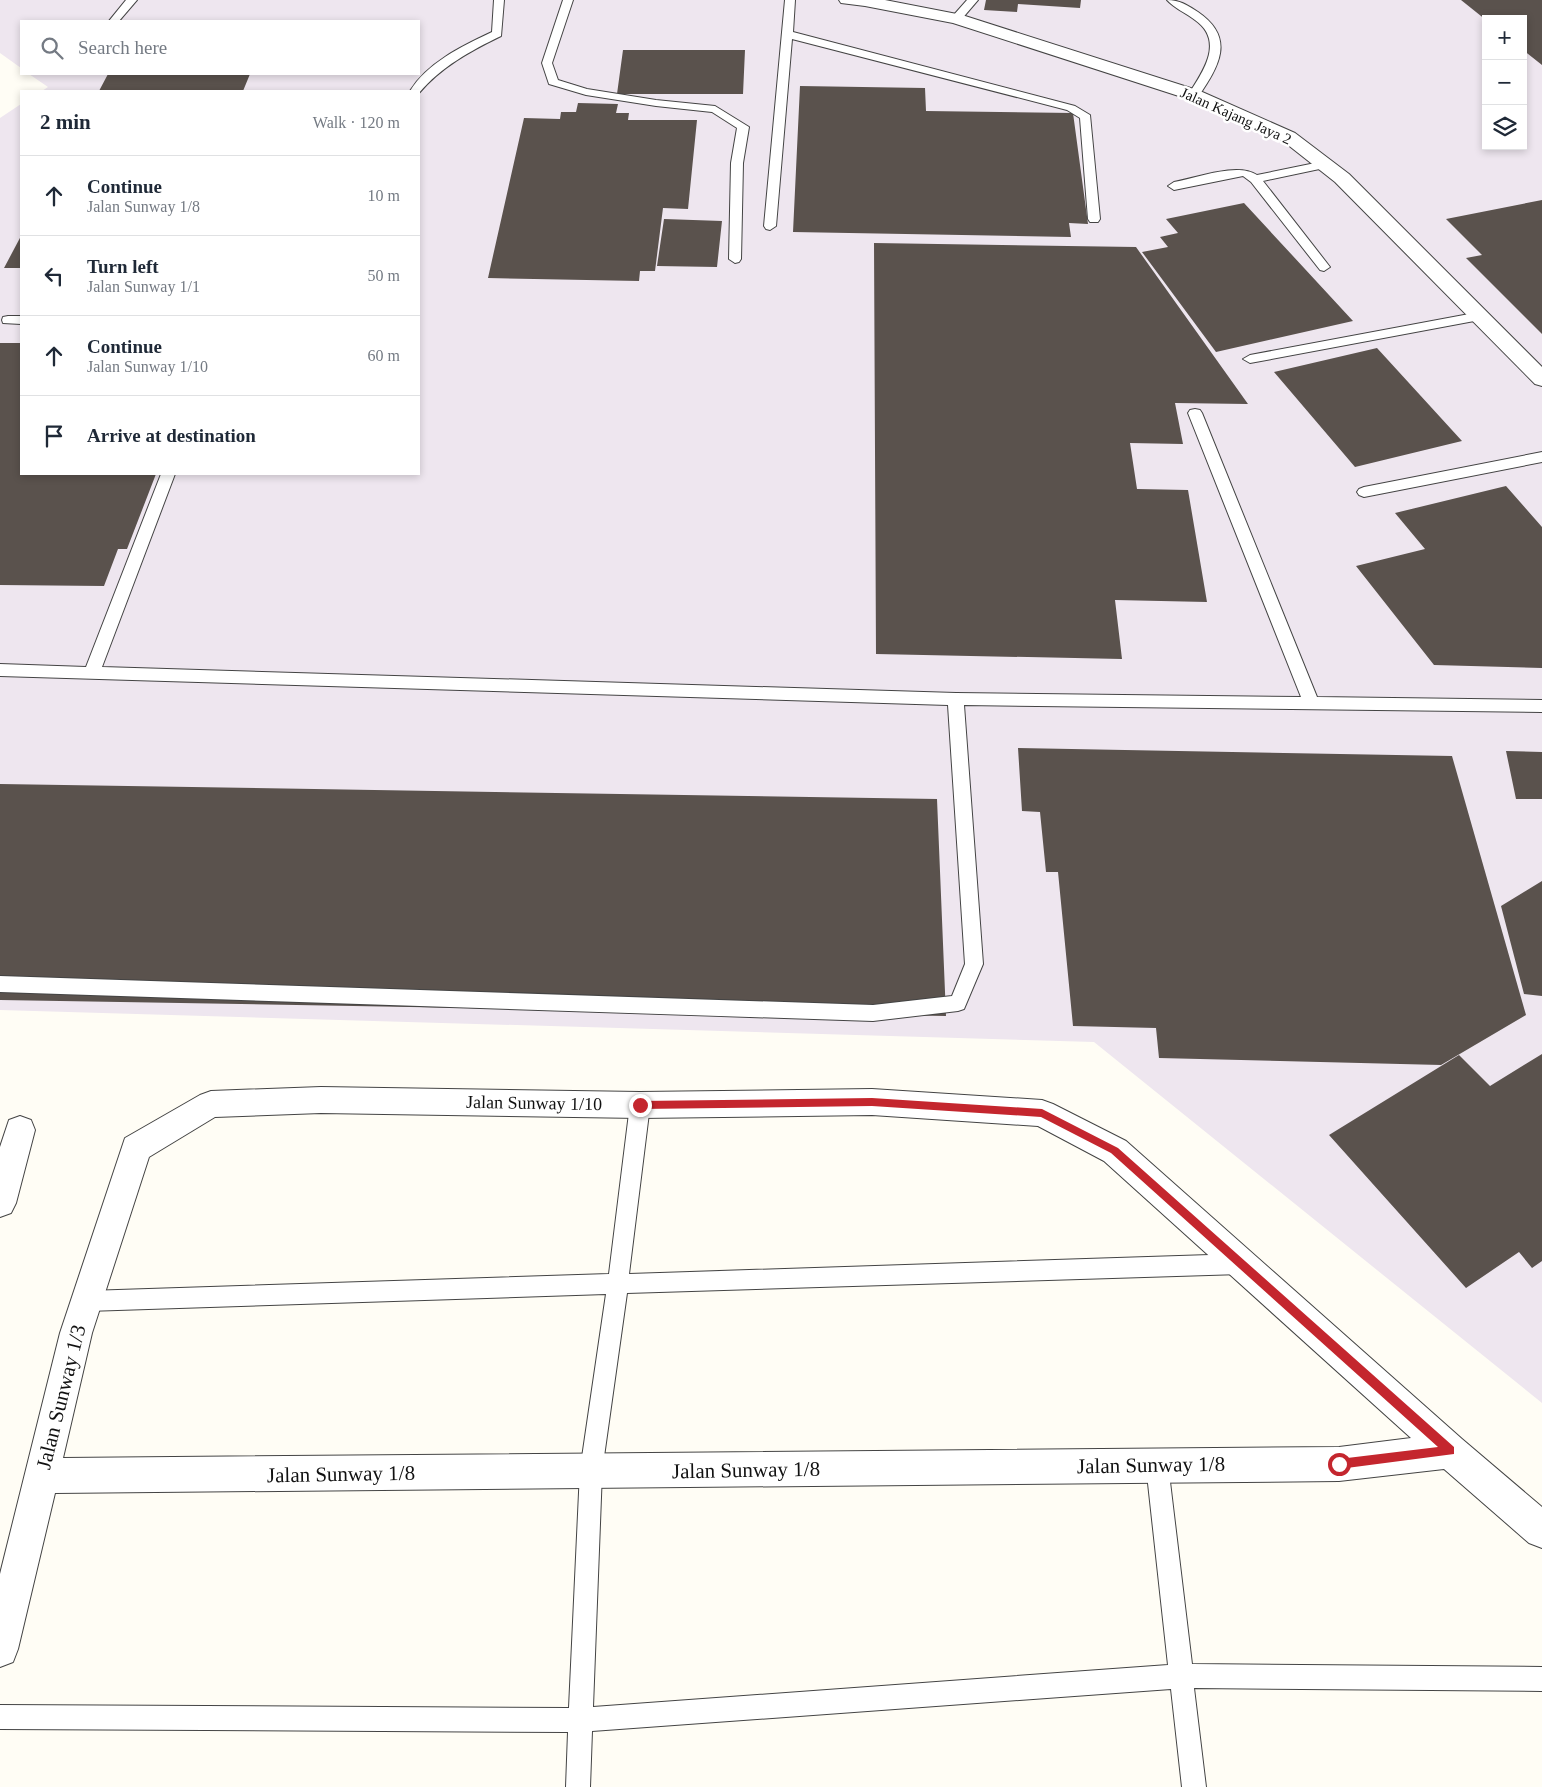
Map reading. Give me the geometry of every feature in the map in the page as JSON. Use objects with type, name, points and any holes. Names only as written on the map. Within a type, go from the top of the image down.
[{"type":"street","name":"Jalan Kajang Jaya 2","points":[[847,0],[865,1],[956,19],[1194,94],[1289,137],[1342,178],[1542,379]]},
{"type":"street","name":"Jalan Sunway 1/10","points":[[136,1148],[211,1104],[321,1100],[640,1105],[872,1102],[1042,1113],[1114,1150],[1450,1451],[1542,1530]]},
{"type":"street","points":[[0,1203],[20,1130]]},
{"type":"street","name":"Jalan Sunway 1/3","points":[[0,1649],[76,1333],[136,1148]]},
{"type":"street","name":"Jalan Sunway 1/8","points":[[41,1476],[1339,1464],[1450,1451]]},
{"type":"lane","points":[[115,20],[132,0]]},
{"type":"lane","points":[[416,90],[425,78],[461,52],[497,34],[499,0]]},
{"type":"lane","points":[[568,0],[547,63],[552,82],[586,92],[656,103],[715,109],[743,127],[738,163],[735,259]]},
{"type":"lane","points":[[770,226],[790,0]]},
{"type":"lane","points":[[956,19],[972,0]]},
{"type":"lane","points":[[1172,0],[1210,27],[1216,46],[1213,64],[1194,94]]},
{"type":"lane","points":[[787,34],[1081,112],[1086,117],[1094,219]]},
{"type":"lane","points":[[1255,179],[1325,165]]},
{"type":"lane","points":[[1174,186],[1239,172],[1246,173],[1255,179],[1324,267]]},
{"type":"lane","points":[[1250,359],[1480,316]]},
{"type":"lane","points":[[1195,413],[1311,702]]},
{"type":"lane","points":[[1364,492],[1542,457]]},
{"type":"lane","points":[[92,673],[168,475]]},
{"type":"lane","points":[[0,670],[956,699],[1542,706]]},
{"type":"lane","points":[[0,984],[873,1013],[958,1003],[974,964],[956,699]]},
{"type":"lane","points":[[578,1787],[592,1472],[640,1105]]},
{"type":"lane","points":[[87,1300],[1241,1264]]},
{"type":"lane","points":[[1157,1465],[1194,1787]]},
{"type":"lane","points":[[0,1717],[582,1720],[1181,1676],[1542,1679]]},
{"type":"shaded area","points":[[0,0],[1542,0],[1542,1403],[1094,1042],[0,1010],[0,118],[20,105],[20,475],[420,475],[420,90],[44,90],[48,87],[30,75],[420,75],[420,20],[20,20],[20,67],[0,53]]},
{"type":"building","points":[[986,0],[1081,0],[1080,8],[1018,4],[1017,12],[984,10]]},
{"type":"building","points":[[1461,0],[1542,0],[1542,65],[1527,53],[1527,15],[1482,15],[1482,17]]},
{"type":"building","points":[[623,50],[745,50],[743,94],[617,94]]},
{"type":"building","points":[[107,75],[250,75],[243,90],[100,90]]},
{"type":"building","points":[[800,86],[925,88],[926,111],[1073,113],[1088,224],[1069,223],[1071,237],[793,232]]},
{"type":"building","points":[[578,103],[618,104],[616,113],[629,113],[628,120],[697,120],[688,209],[663,208],[655,271],[640,271],[639,281],[488,278],[524,118],[560,119],[561,112],[576,112]]},
{"type":"building","points":[[1542,200],[1542,334],[1466,258],[1482,255],[1446,219]]},
{"type":"building","points":[[1244,203],[1353,321],[1216,352],[1142,252],[1168,247],[1160,237],[1178,233],[1166,219]]},
{"type":"building","points":[[664,219],[722,221],[717,267],[657,266]]},
{"type":"building","points":[[20,238],[20,268],[4,268]]},
{"type":"building","points":[[874,243],[1136,247],[1248,404],[1175,403],[1183,444],[1130,443],[1137,489],[1188,490],[1207,602],[1115,600],[1122,659],[876,654]]},
{"type":"building","points":[[0,343],[20,343],[20,475],[156,475],[127,549],[118,549],[104,586],[0,585]]},
{"type":"building","points":[[1377,348],[1462,441],[1355,467],[1274,372]]},
{"type":"building","points":[[1506,486],[1542,527],[1542,668],[1434,665],[1356,566],[1425,549],[1395,513]]},
{"type":"building","points":[[1018,748],[1452,756],[1526,1015],[1441,1065],[1159,1058],[1156,1028],[1073,1026],[1058,872],[1046,872],[1040,812],[1022,811]]},
{"type":"building","points":[[1506,751],[1542,752],[1542,799],[1516,799]]},
{"type":"building","points":[[0,784],[937,799],[946,1016],[0,1000]]},
{"type":"building","points":[[1542,881],[1542,996],[1524,994],[1501,906]]},
{"type":"building","points":[[1542,1054],[1542,1261],[1532,1268],[1519,1252],[1466,1288],[1329,1135],[1459,1055],[1490,1086]]},
{"type":"route","points":[[640,1105],[872,1102],[1042,1113],[1114,1150],[1450,1451],[1339,1464]]}]
